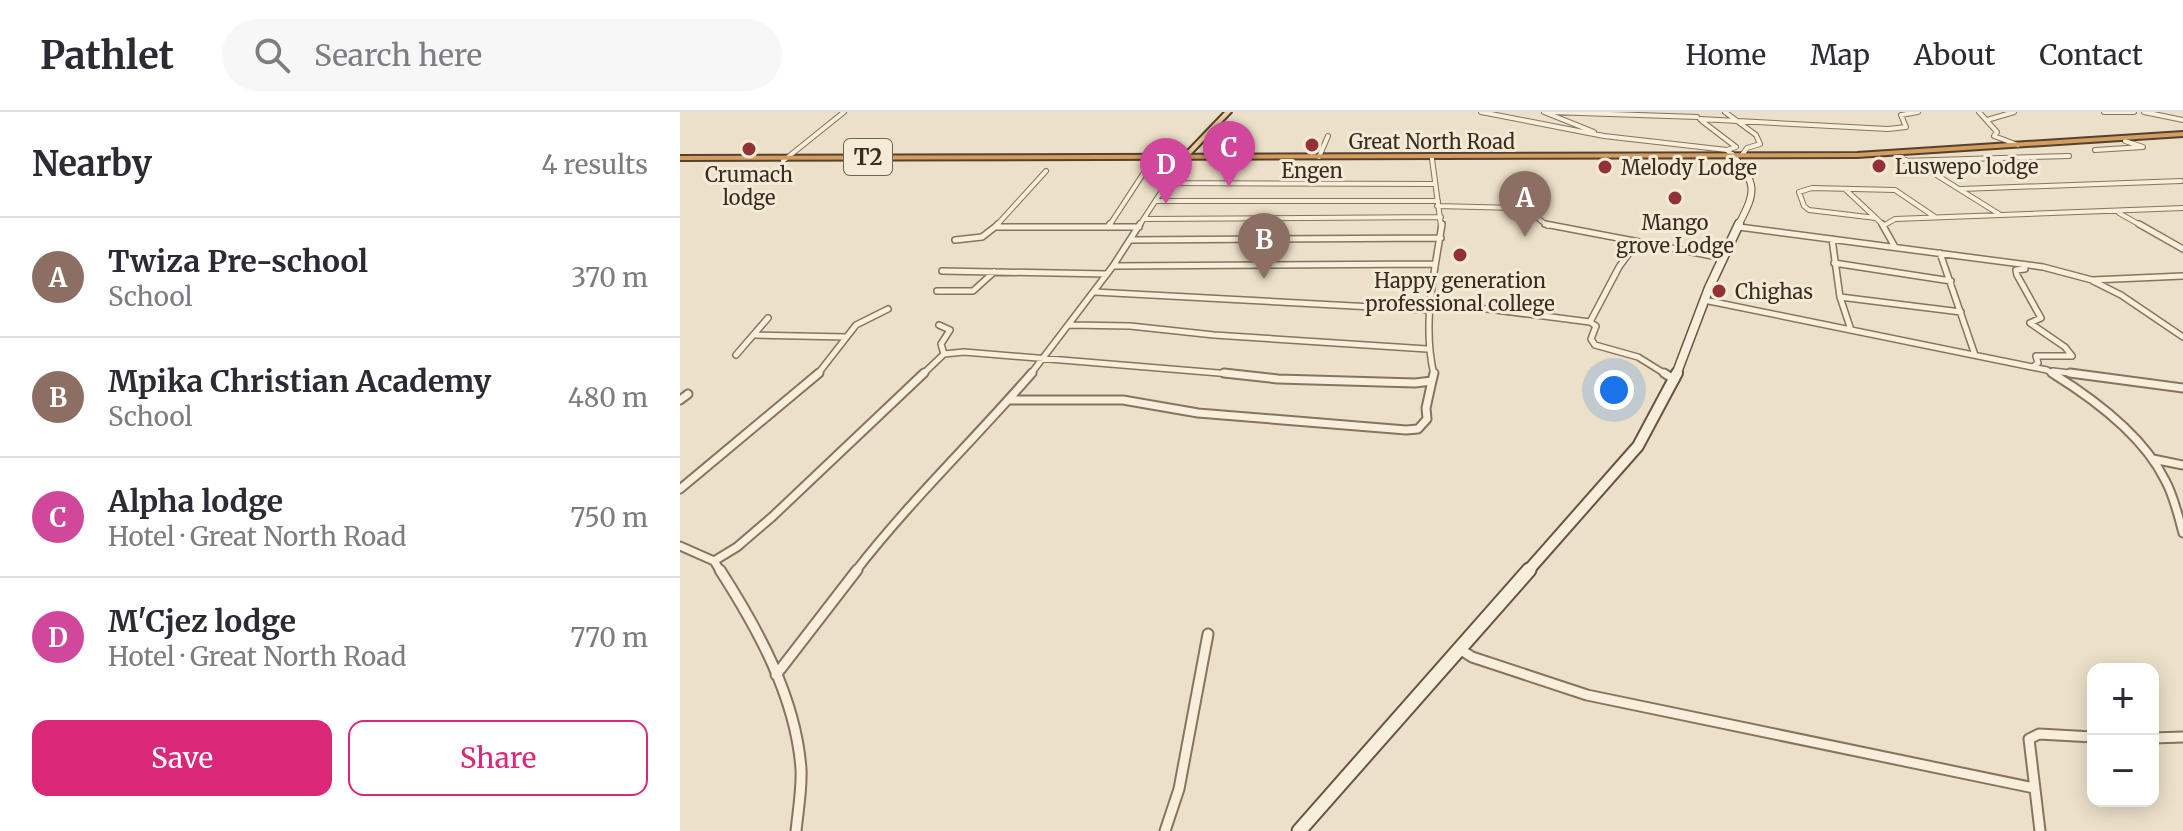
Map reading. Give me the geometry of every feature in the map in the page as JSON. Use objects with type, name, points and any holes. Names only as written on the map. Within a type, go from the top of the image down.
[{"type":"highway","name":"Great North Road","points":[[1183,158],[1734,155],[1899,159],[2183,135]]},
{"type":"highway","name":"Great North Road","points":[[680,159],[1894,154],[2183,135]]},
{"type":"main road","points":[[1183,158],[1228,112]]},
{"type":"main road","points":[[1299,831],[1638,446],[1657,419],[1676,380],[1704,300],[1753,196],[1753,185],[1734,155]]},
{"type":"street","points":[[786,159],[844,112]]},
{"type":"street","points":[[1481,112],[1605,137],[1734,155],[1760,144],[1756,135],[1725,112]]},
{"type":"street","points":[[1544,112],[1605,137]]},
{"type":"street","points":[[1551,112],[1638,113],[1738,122],[1888,129],[1906,127],[1901,115],[1918,112]]},
{"type":"street","points":[[1690,112],[1736,147],[1734,155]]},
{"type":"street","points":[[1979,112],[1997,132],[1994,136],[2018,145]]},
{"type":"street","points":[[1987,120],[2014,112]]},
{"type":"street","points":[[2104,112],[2134,112]]},
{"type":"street","points":[[2144,112],[2183,120]]},
{"type":"street","points":[[1319,157],[1328,136]]},
{"type":"street","points":[[2095,150],[2143,147],[2125,141]]},
{"type":"street","points":[[1899,159],[2069,156]]},
{"type":"street","points":[[776,675],[886,532],[1046,357],[1131,240],[1183,158]]},
{"type":"street","points":[[1008,400],[1123,400],[1198,413],[1418,429],[1427,419],[1426,408],[1432,381],[1433,362],[1427,349],[1428,308],[1441,238],[1432,159]]},
{"type":"street","points":[[1899,159],[1922,166],[2001,215]]},
{"type":"street","points":[[955,240],[982,237],[1046,171]]},
{"type":"street","points":[[1108,227],[1143,174]]},
{"type":"street","points":[[1961,189],[2181,181]]},
{"type":"street","points":[[1169,183],[1435,184]]},
{"type":"street","points":[[1876,218],[1809,210],[1804,206],[1799,192],[1812,188],[1895,190],[1935,217]]},
{"type":"street","points":[[1846,190],[1882,224],[1895,247]]},
{"type":"street","points":[[1157,201],[1437,204],[1519,208],[1536,215],[1542,223],[1553,228],[1723,258]]},
{"type":"street","points":[[1882,224],[1895,219],[2183,208]]},
{"type":"street","points":[[2116,211],[2183,249]]},
{"type":"street","points":[[1145,219],[1441,217]]},
{"type":"street","points":[[995,227],[1139,227]]},
{"type":"street","points":[[1739,227],[2043,267],[2092,280],[2121,295],[2183,337]]},
{"type":"street","points":[[1131,240],[1441,238]]},
{"type":"street","points":[[1832,239],[1840,297],[1851,330]]},
{"type":"street","points":[[1590,322],[1617,275],[1627,250],[1638,242]]},
{"type":"street","points":[[1940,253],[1975,355]]},
{"type":"street","points":[[1834,263],[1951,281]]},
{"type":"street","points":[[1113,266],[1435,264]]},
{"type":"street","points":[[2033,367],[2038,363],[2036,356],[2072,356],[2065,347],[2030,323],[2041,318],[2016,270],[2044,272],[2043,267]]},
{"type":"street","points":[[942,271],[1107,274]]},
{"type":"street","points":[[937,291],[973,291],[995,271]]},
{"type":"street","points":[[2092,280],[2183,276]]},
{"type":"street","points":[[1095,292],[1488,309],[1590,322],[1596,326],[1591,339],[1595,345],[1634,355],[1676,380]]},
{"type":"street","points":[[1840,297],[1961,312]]},
{"type":"street","points":[[1704,300],[2047,370],[2183,388]]},
{"type":"street","points":[[680,489],[815,378],[864,319],[888,309]]},
{"type":"street","points":[[736,355],[768,318]]},
{"type":"street","points":[[939,325],[950,330],[941,344],[944,354]]},
{"type":"street","points":[[1069,325],[1130,326],[1214,335],[1427,349]]},
{"type":"street","points":[[756,335],[846,337]]},
{"type":"street","points":[[714,561],[737,547],[772,517],[944,354],[964,352],[1046,357],[1278,379],[1432,381]]},
{"type":"street","points":[[2047,370],[2095,403],[2153,459],[2166,480],[2183,533]]},
{"type":"street","points":[[680,400],[688,394]]},
{"type":"street","points":[[2153,459],[2183,465]]},
{"type":"street","points":[[680,546],[714,561],[747,612],[776,675],[794,722],[801,771],[796,831]]},
{"type":"street","points":[[1165,831],[1182,776],[1208,634]]},
{"type":"street","points":[[1458,648],[1472,657],[1587,695],[2034,788]]},
{"type":"street","points":[[2040,831],[2029,739],[2031,735],[2087,737]]},
{"type":"street","points":[[2159,738],[2183,737]]},
{"type":"place","name":"Engen","points":[[1312,145]]},
{"type":"place","name":"Crumach lodge","points":[[749,149]]},
{"type":"place","name":"Luswepo lodge","points":[[1879,166]]},
{"type":"place","name":"Melody Lodge","points":[[1605,167]]},
{"type":"place","name":"Alpha lodge","points":[[1229,187]]},
{"type":"place","name":"Mango grove Lodge","points":[[1675,198]]},
{"type":"place","name":"M'Cjez lodge","points":[[1166,204]]},
{"type":"place","name":"Twiza Pre-school","points":[[1525,237]]},
{"type":"place","name":"Happy generation professional college","points":[[1460,255]]},
{"type":"place","name":"Mpika Christian Academy","points":[[1264,279]]},
{"type":"place","name":"Chighas","points":[[1719,291]]}]
